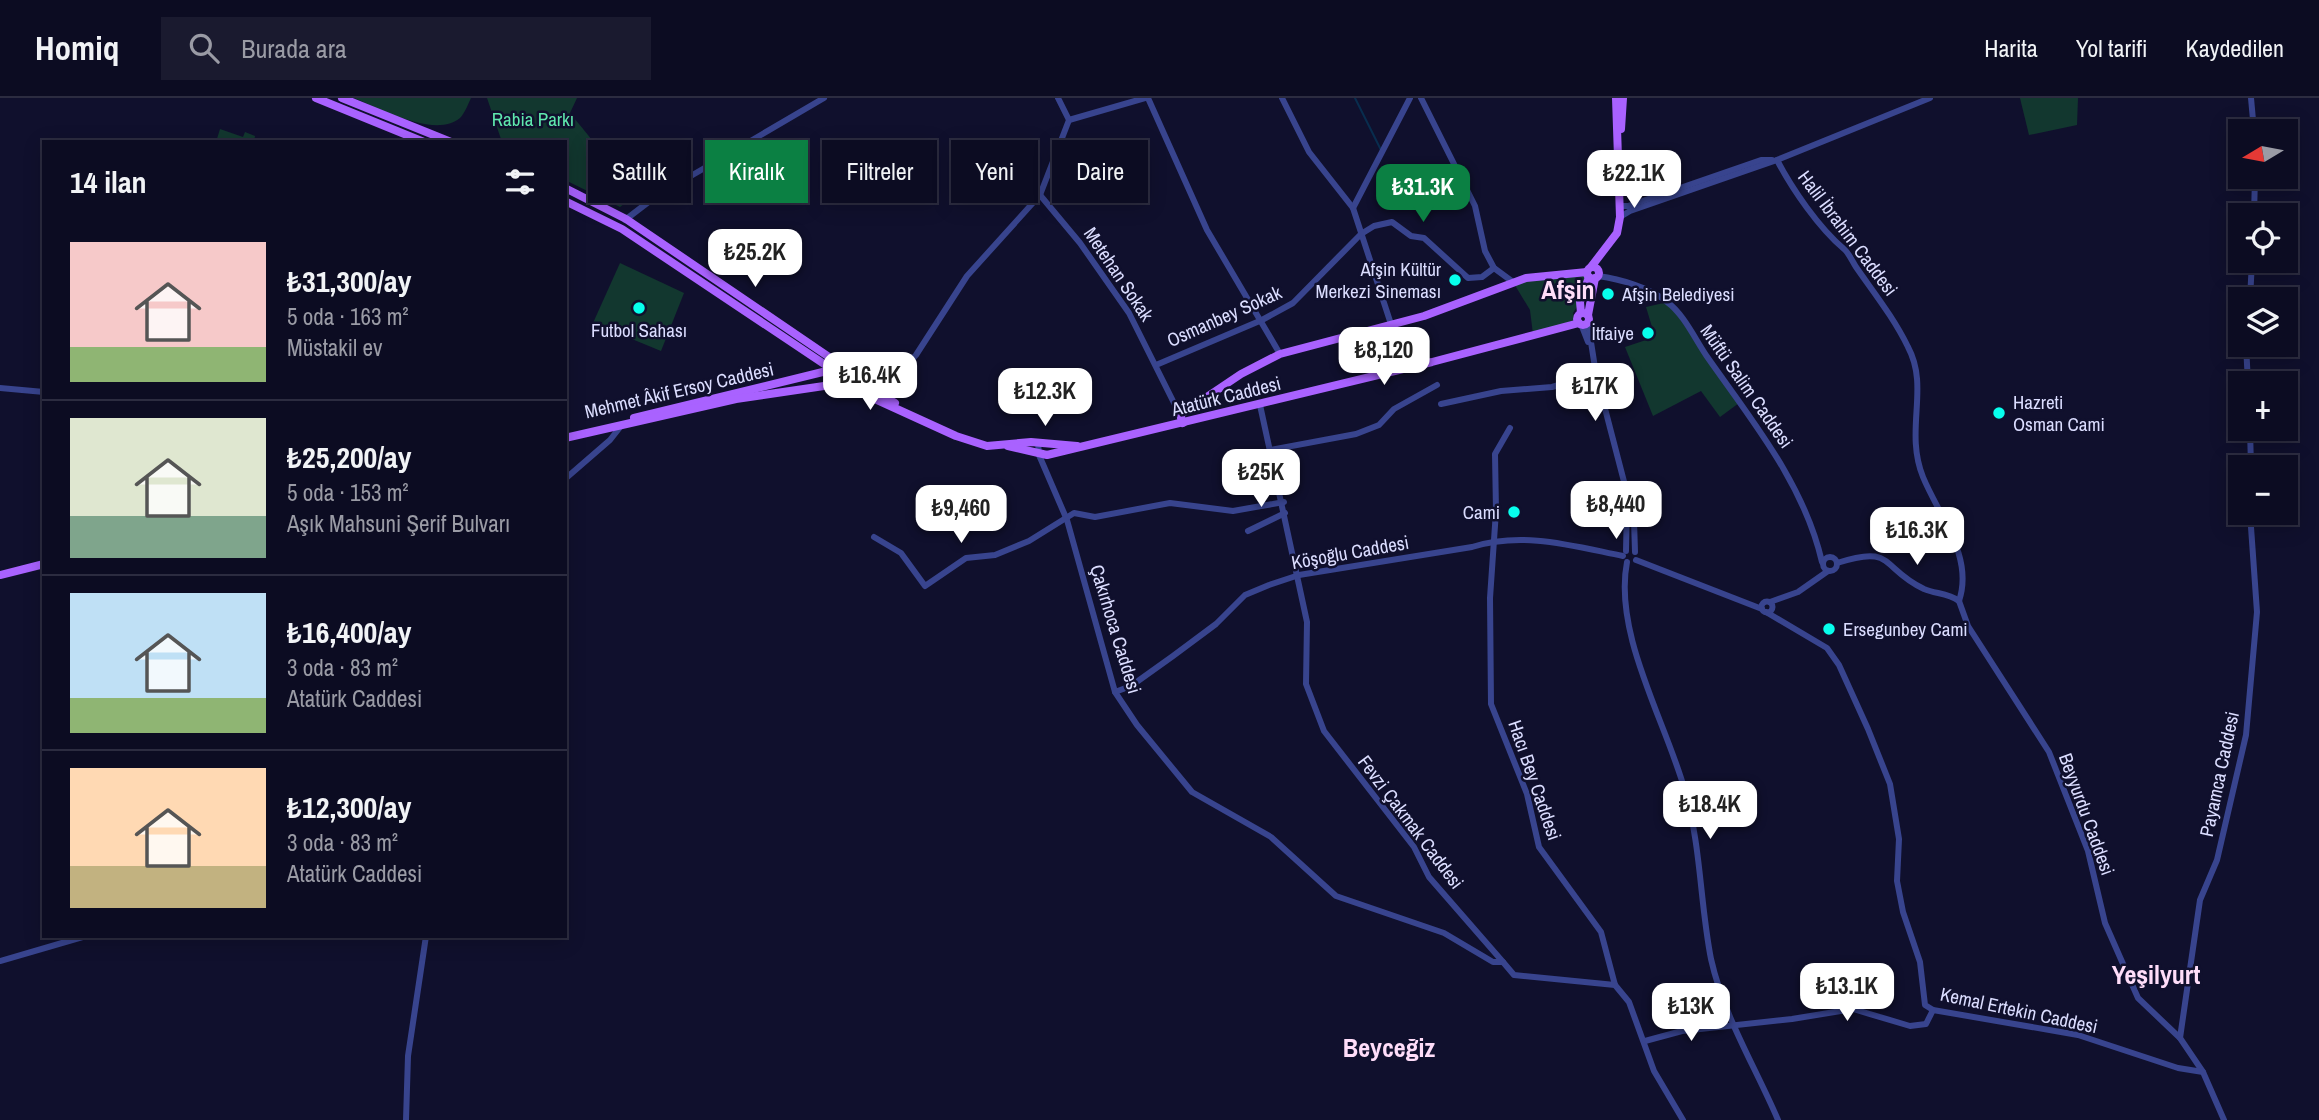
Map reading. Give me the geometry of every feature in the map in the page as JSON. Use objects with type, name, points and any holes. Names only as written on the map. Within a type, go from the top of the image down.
[{"type":"main road","points":[[316,98],[419,140]]},
{"type":"main road","points":[[342,98],[446,140]]},
{"type":"main road","points":[[1583,320],[1580,302],[1604,250],[1616,233],[1620,217],[1616,98]]},
{"type":"main road","points":[[1618,160],[1623,98]]},
{"type":"main road","points":[[567,189],[626,219],[840,369],[849,377],[844,381]]},
{"type":"main road","points":[[567,202],[622,229],[840,369],[928,422]]},
{"type":"main road","points":[[1181,419],[1241,374],[1280,354],[1423,316],[1513,282],[1593,273]]},
{"type":"main road","name":"Atatürk Caddesi","points":[[1008,446],[1039,455],[1083,447],[1181,419],[1260,405],[1583,320]]},
{"type":"main road","name":"Atatürk Caddesi","points":[[840,369],[844,381],[853,389],[956,436],[987,446],[1038,442],[1083,447]]},
{"type":"main road","name":"Mehmet Âkif Ersoy Caddesi","points":[[567,435],[840,369]]},
{"type":"main road","name":"Mehmet Âkif Ersoy Caddesi","points":[[567,435],[621,426],[736,399],[829,384],[837,378],[844,381]]},
{"type":"main road","points":[[831,388],[853,389]]},
{"type":"main road","points":[[0,573],[42,562]]},
{"type":"street","points":[[622,229],[626,219],[654,197],[824,98]]},
{"type":"street","points":[[881,394],[916,355],[967,276],[1040,195],[1069,120],[1058,98]]},
{"type":"street","points":[[1069,120],[1146,98],[1207,230],[1280,354]]},
{"type":"street","points":[[1282,98],[1309,152],[1353,208],[1405,367]]},
{"type":"street","points":[[1353,208],[1410,98]]},
{"type":"street","points":[[1421,98],[1475,206],[1481,241],[1494,268],[1513,282]]},
{"type":"street","points":[[1620,217],[1630,211],[1777,160],[1930,98]]},
{"type":"street","points":[[2250,98],[2253,119]]},
{"type":"street","points":[[1620,206],[1628,206],[1760,160],[1777,160]]},
{"type":"street","name":"Halil İbrahim Caddesi","points":[[1777,160],[1790,186],[1844,249],[1873,289],[1914,360],[1918,388],[1913,437],[1916,454],[1923,477],[1956,542],[1964,589]]},
{"type":"street","name":"Metehan Sokak","points":[[1040,195],[1080,243],[1129,313],[1181,419]]},
{"type":"street","points":[[1361,234],[1374,226],[1392,222],[1411,236],[1424,238],[1468,278],[1482,276],[1494,268]]},
{"type":"street","name":"Osmanbey Sokak","points":[[1156,365],[1262,320],[1293,303],[1361,234]]},
{"type":"street","name":"Müftü Salim Caddesi","points":[[1593,273],[1619,279],[1668,302],[1761,431],[1791,479],[1818,543],[1825,567]]},
{"type":"street","points":[[1583,320],[1627,493],[1636,541],[1635,556]]},
{"type":"street","points":[[1441,404],[1501,391],[1552,387],[1596,374]]},
{"type":"street","points":[[1270,450],[1356,434],[1379,425],[1394,409],[1437,385]]},
{"type":"street","points":[[0,387],[42,392]]},
{"type":"street","name":"Fevzi Çakmak Caddesi","points":[[1260,405],[1284,502],[1307,622],[1306,684],[1324,731],[1414,847],[1429,877],[1503,962]]},
{"type":"street","points":[[567,477],[610,440],[621,426]]},
{"type":"street","name":"Hacı Bey Caddesi","points":[[1510,428],[1494,454],[1495,540],[1490,598],[1491,704],[1527,794],[1539,847],[1601,932],[1615,985],[1629,1002],[1654,1071],[1683,1120]]},
{"type":"street","name":"Çakırhoca Caddesi","points":[[1038,442],[1039,455],[1067,520],[1115,692],[1137,725],[1192,792],[1271,837],[1336,896],[1444,933],[1493,962],[1503,962],[1514,975],[1615,985]]},
{"type":"street","points":[[1627,493],[1624,593],[1627,627],[1687,798],[1702,872],[1712,959],[1732,1023],[1778,1120]]},
{"type":"street","points":[[874,537],[901,554],[925,586],[965,558],[995,555],[1067,520],[1074,513],[1095,517],[1170,503],[1225,511],[1284,502]]},
{"type":"street","points":[[1248,531],[1285,513]]},
{"type":"street","name":"Payamca Caddesi","points":[[2180,1038],[2200,900],[2217,860],[2246,735],[2258,612],[2251,525]]},
{"type":"street","name":"Köşoğlu Caddesi","points":[[1115,692],[1131,686],[1173,656],[1216,624],[1245,596],[1299,575],[1472,547],[1495,540],[1534,539],[1635,556]]},
{"type":"street","points":[[1626,540],[1636,541]]},
{"type":"street","points":[[1818,543],[1833,559],[1835,569],[1825,567]]},
{"type":"street","points":[[1625,556],[1635,556],[1744,602],[1768,607],[1814,579],[1833,559],[1866,554],[1878,556],[1924,589],[1952,596],[1959,601],[1964,589]]},
{"type":"street","points":[[1952,596],[1964,589]]},
{"type":"street","name":"Beyyurdu Caddesi","points":[[1959,601],[1973,634],[2049,752],[2088,851],[2105,923],[2138,998],[2180,1038],[2203,1072]]},
{"type":"street","name":"Kemal Ertekin Caddesi","points":[[1768,607],[1783,621],[1827,649],[1839,665],[1890,784],[1899,839],[1898,881],[1903,912],[1920,962],[1924,1005],[1933,1010],[2078,1035],[2178,1068],[2203,1072]]},
{"type":"street","points":[[0,961],[79,938]]},
{"type":"street","points":[[406,1120],[408,1056],[426,938]]},
{"type":"street","points":[[1645,1041],[1682,1031],[1732,1023],[1791,1019],[1853,1009],[1910,1026],[1926,1024],[1933,1010]]},
{"type":"street","points":[[2203,1072],[2224,1120]]},
{"type":"green space","name":"Rabia Parkı","points":[[354,98],[471,98],[460,118],[449,124],[436,125],[407,120]]},
{"type":"green space","name":"Rabia Parkı","points":[[487,98],[577,98],[570,113],[592,140],[588,140],[588,191],[567,181],[567,140],[501,140]]},
{"type":"green space","points":[[2020,98],[2078,98],[2077,125],[2029,135]]},
{"type":"green space","points":[[220,129],[243,137],[245,132],[255,136],[254,140],[217,140]]},
{"type":"green space","name":"Futbol Sahası","points":[[620,263],[684,293],[661,351],[593,323]]},
{"type":"green space","points":[[1587,272],[1580,302],[1573,313],[1575,320],[1533,334],[1530,310],[1513,282]]},
{"type":"green space","points":[[1668,302],[1739,403],[1720,417],[1701,391],[1653,416],[1625,347],[1655,337],[1646,307]]},
{"type":"waterway","points":[[1355,98],[1381,150]]},
{"type":"place","name":"Afşin Kültür Merkezi Sineması","points":[[1455,280]]},
{"type":"place","name":"Afşin Belediyesi","points":[[1608,294]]},
{"type":"place","name":"Futbol Sahası","points":[[639,308]]},
{"type":"place","name":"İtfaiye","points":[[1648,333]]},
{"type":"place","name":"Hazreti Osman Cami","points":[[1999,413]]},
{"type":"place","name":"Cami","points":[[1514,512]]},
{"type":"place","name":"Ersegunbey Cami","points":[[1829,629]]},
{"type":"district","name":"Afşin","points":[[1568,289]]},
{"type":"district","name":"Yeşilyurt","points":[[2156,974]]},
{"type":"district","name":"Beyceğiz","points":[[1389,1047]]}]
